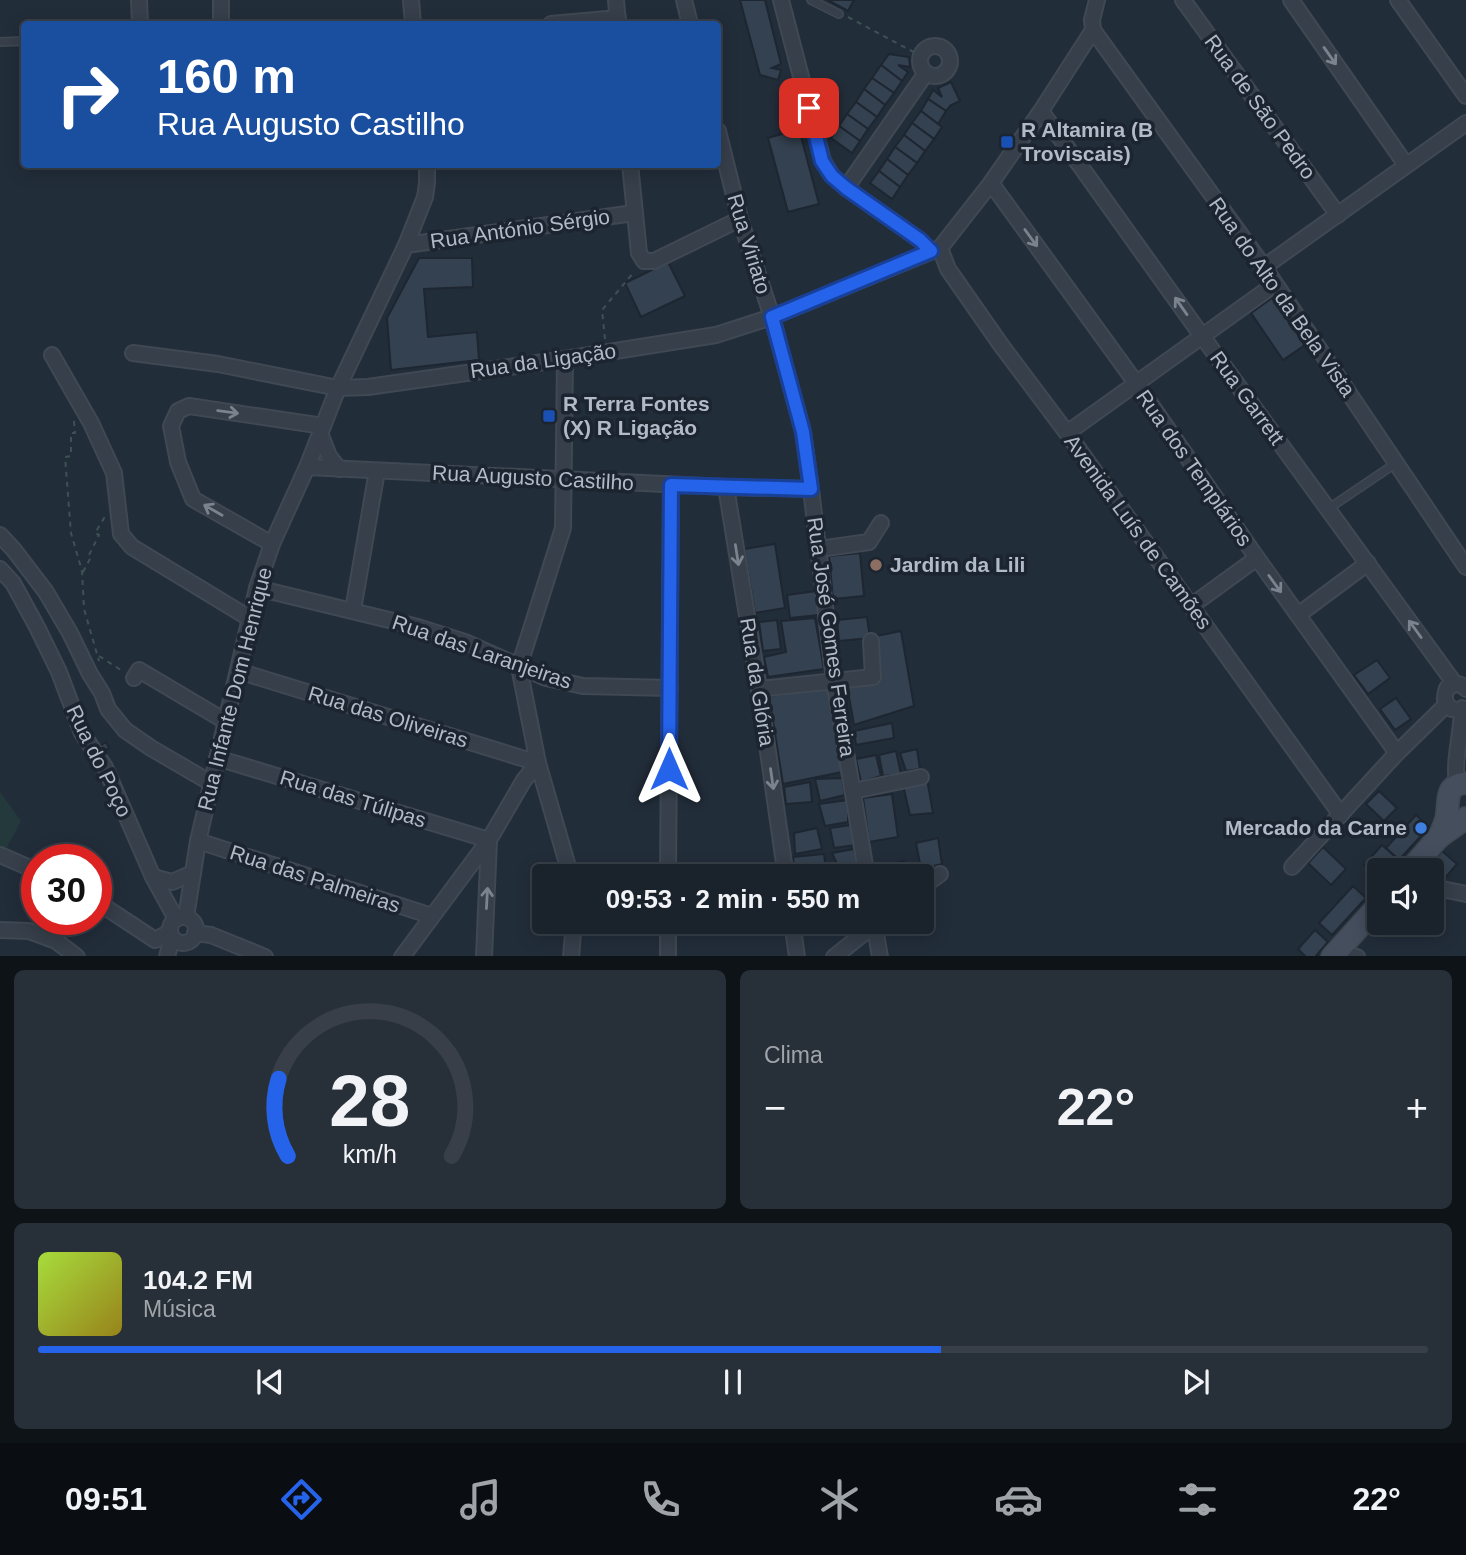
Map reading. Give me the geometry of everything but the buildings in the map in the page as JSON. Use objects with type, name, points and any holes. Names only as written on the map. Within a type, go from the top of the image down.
[{"type":"street","points":[[139,0],[140,21]]},
{"type":"street","points":[[221,0],[222,21]]},
{"type":"street","points":[[411,0],[413,21]]},
{"type":"street","points":[[616,0],[618,21]]},
{"type":"street","points":[[684,0],[689,21]]},
{"type":"street","points":[[781,0],[822,161],[832,176],[846,188],[936,249],[991,183],[1093,30],[1093,1]]},
{"type":"street","name":"Rua de São Pedro","points":[[1182,0],[1338,215]]},
{"type":"street","points":[[1398,0],[1466,96]]},
{"type":"street","points":[[1298,3],[1406,165]]},
{"type":"street","name":"Rua do Alto da Bela Vista","points":[[1093,30],[1264,267],[1466,567]]},
{"type":"street","points":[[927,49],[943,49],[949,56],[948,67],[937,76],[926,73],[921,66],[921,56],[927,49]]},
{"type":"street","points":[[846,188],[926,73]]},
{"type":"street","name":"Rua Garrett","points":[[1041,111],[1328,509],[1463,686]]},
{"type":"street","points":[[1264,267],[1466,123]]},
{"type":"street","name":"Rua Viriato","points":[[721,143],[740,219],[772,317]]},
{"type":"street","name":"Rua Infante Dom Henrique","points":[[165,956],[193,873],[211,783],[257,588],[272,544],[307,467],[338,388],[406,245],[425,197],[426,168]]},
{"type":"street","points":[[630,168],[639,253],[644,261],[654,261],[740,219]]},
{"type":"street","name":"Rua dos Templários","points":[[991,183],[1397,753]]},
{"type":"street","name":"Rua António Sérgio","points":[[406,245],[634,213]]},
{"type":"street","name":"Rua da Ligação","points":[[133,353],[218,364],[338,388],[368,387],[716,335],[772,317],[936,249]]},
{"type":"street","name":"Avenida Luís de Camões","points":[[936,249],[1001,345],[1341,815]]},
{"type":"street","points":[[1067,433],[1275,284]]},
{"type":"street","name":"Rua José Gomes Ferreira","points":[[772,317],[803,432],[834,681],[865,864]]},
{"type":"street","points":[[52,355],[114,473],[121,534],[132,547],[249,618]]},
{"type":"street","points":[[565,359],[563,528],[519,667],[538,763],[567,864]]},
{"type":"street","points":[[272,544],[193,499],[178,462],[171,426],[177,411],[189,406],[322,429],[329,456],[339,469]]},
{"type":"street","name":"Rua Augusto Castilho","points":[[307,467],[671,485],[811,489]]},
{"type":"street","points":[[353,610],[377,471]]},
{"type":"street","points":[[668,864],[671,485]]},
{"type":"street","name":"Rua da Glória","points":[[726,487],[784,864]]},
{"type":"street","points":[[819,549],[869,542],[881,523]]},
{"type":"street","points":[[0,536],[46,592],[103,693],[107,709],[124,730],[211,783]]},
{"type":"street","points":[[1191,606],[1257,558]]},
{"type":"street","points":[[1298,615],[1368,563]]},
{"type":"street","name":"Rua do Poço","points":[[0,569],[13,583],[37,627],[59,672],[82,733],[105,767],[176,926],[189,919],[195,925],[193,937]]},
{"type":"street","name":"Rua das Laranjeiras","points":[[257,588],[418,627],[465,642],[546,678],[583,686],[670,688]]},
{"type":"street","points":[[759,689],[873,677],[871,642]]},
{"type":"street","points":[[134,678],[139,670],[225,722]]},
{"type":"street","name":"Rua das Oliveiras","points":[[238,671],[538,763]]},
{"type":"street","points":[[1439,837],[1459,786],[1456,766],[1464,707],[1457,710],[1451,708],[1446,705],[1444,696],[1447,688],[1463,686]]},
{"type":"street","points":[[1292,867],[1397,753],[1446,705]]},
{"type":"street","name":"Rua das Túlipas","points":[[217,758],[489,840]]},
{"type":"street","points":[[403,956],[489,840],[524,780],[538,763]]},
{"type":"street","points":[[853,792],[920,777]]},
{"type":"street","points":[[1459,786],[1449,809],[1466,818]]},
{"type":"street","points":[[1421,858],[1439,837],[1466,818]]},
{"type":"street","points":[[484,956],[489,840]]},
{"type":"street","name":"Rua das Palmeiras","points":[[198,841],[432,916]]},
{"type":"street","points":[[0,855],[21,864]]},
{"type":"street","points":[[470,865],[488,873]]},
{"type":"street","points":[[153,877],[172,883],[193,873]]},
{"type":"street","points":[[934,878],[940,874]]},
{"type":"street","points":[[1444,889],[1466,894]]},
{"type":"street","points":[[112,912],[155,940],[176,926],[182,943],[193,937],[211,935],[263,956]]},
{"type":"street","points":[[1342,955],[1367,921]]},
{"type":"street","points":[[0,930],[29,931],[56,941],[76,956]]},
{"type":"street","points":[[572,956],[573,934]]},
{"type":"street","points":[[668,934],[668,956]]},
{"type":"street","points":[[794,934],[797,956]]},
{"type":"street","points":[[835,956],[862,934]]},
{"type":"street","points":[[877,934],[880,956]]},
{"type":"street","points":[[187,956],[193,937]]},
{"type":"lane","points":[[811,0],[839,14]]},
{"type":"lane","points":[[0,41],[21,41]]},
{"type":"lane","points":[[1328,509],[1396,463]]},
{"type":"lane","points":[[155,940],[164,956]]},
{"type":"path","points":[[839,14],[921,56]]},
{"type":"path","points":[[606,352],[602,310],[644,261]]},
{"type":"path","points":[[78,401],[74,408],[75,433],[71,433],[71,456],[65,457],[71,533],[82,573],[84,609],[98,656],[134,678]]},
{"type":"path","points":[[82,573],[99,535],[95,533],[109,510],[117,505]]},
{"type":"green space","points":[[0,792],[21,821],[6,849],[0,848]]},
{"type":"place","name":"R Altamira (B Troviscais)","points":[[1007,142]]},
{"type":"place","name":"R Terra Fontes (X) R Ligação","points":[[549,416]]},
{"type":"place","name":"Jardim da Lili","points":[[876,565]]},
{"type":"place","name":"Mercado da Carne","points":[[1421,828]]},
{"type":"route","points":[[669,769],[671,485],[811,489],[803,432],[772,317],[931,251],[920,240],[832,176],[822,161],[809,108]]}]
